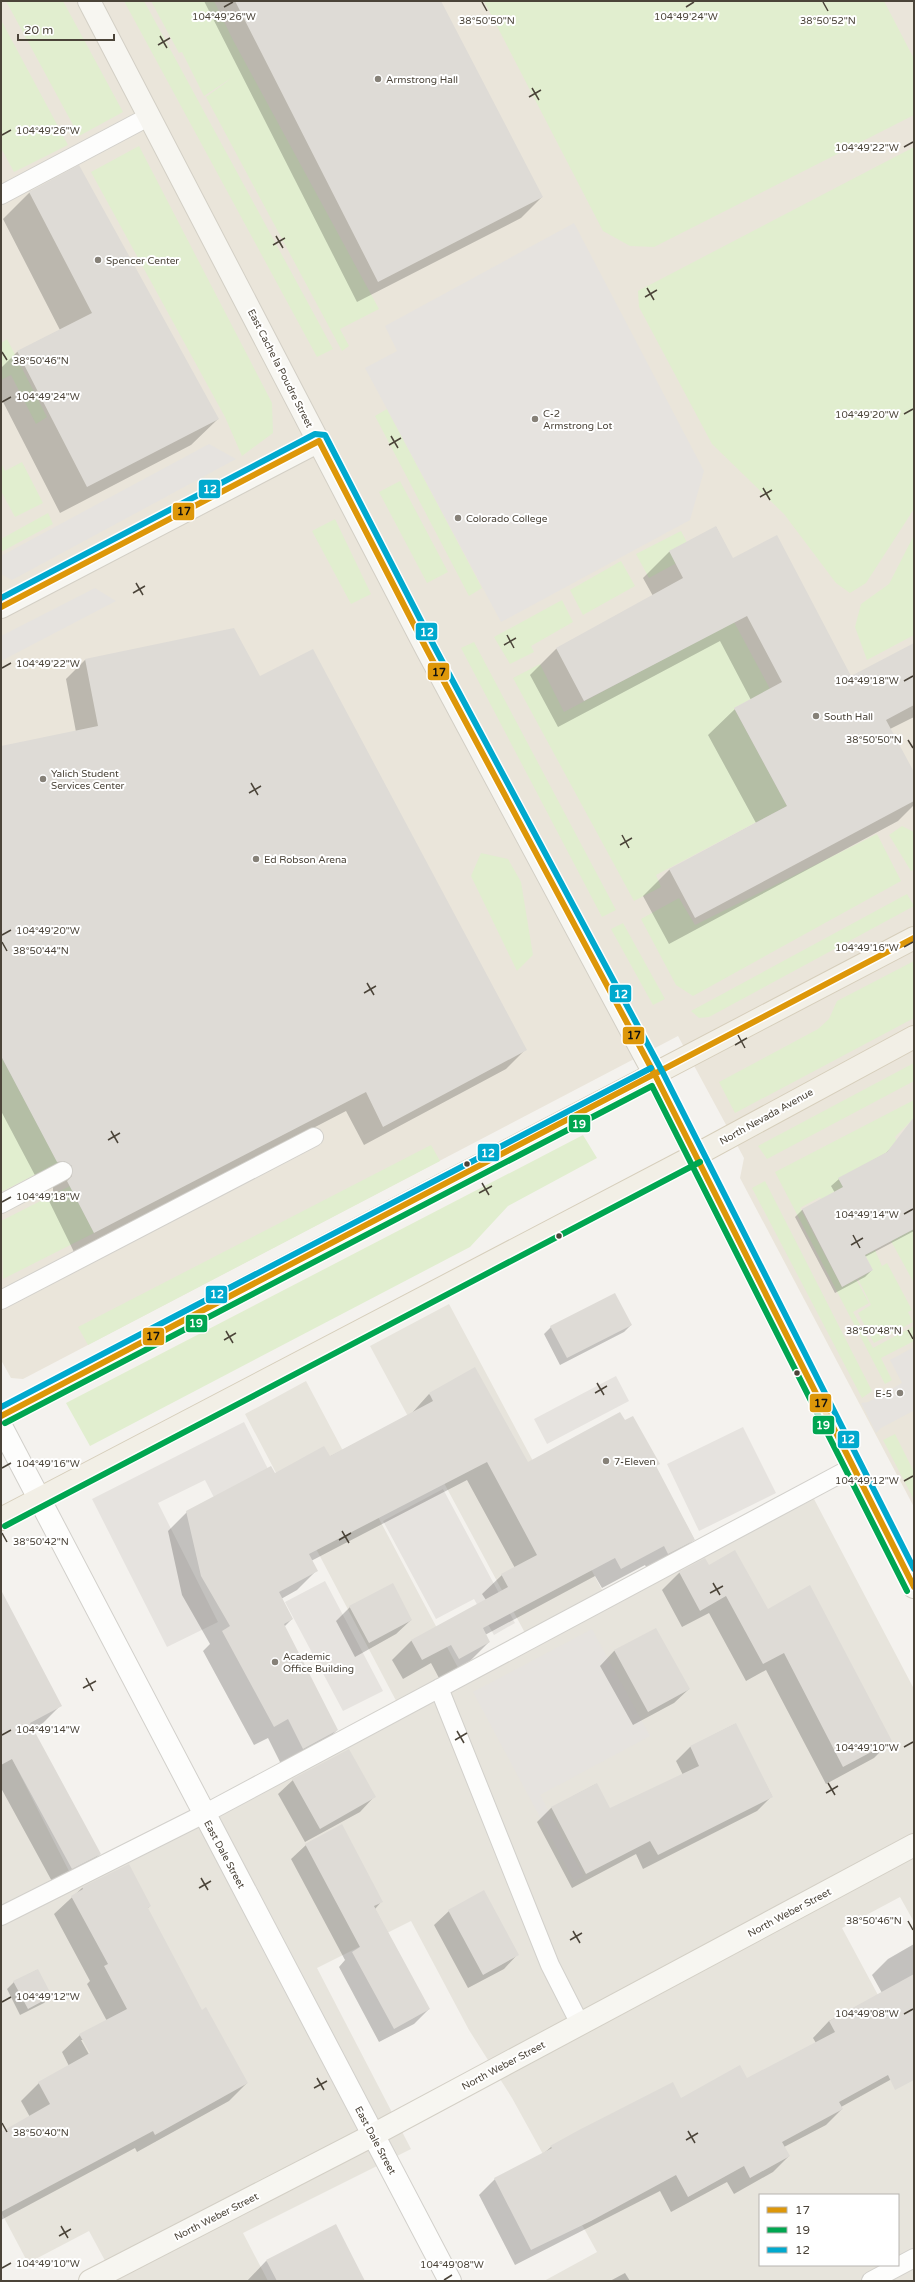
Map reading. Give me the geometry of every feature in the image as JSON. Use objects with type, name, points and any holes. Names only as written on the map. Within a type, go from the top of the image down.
[{"type":"main road","points":[[1,1416],[655,1075],[914,938]]},
{"type":"main road","name":"North Nevada Avenue","points":[[1,1520],[696,1155],[914,1037]]},
{"type":"street","name":"East Cache la Poudre Street","points":[[89,1],[431,657],[655,1075],[914,1587]]},
{"type":"street","points":[[1,607],[319,441]]},
{"type":"street","name":"East Dale Street","points":[[1,1426],[450,2281]]},
{"type":"street","name":"North Weber Street","points":[[90,2281],[373,2135],[914,1845]]},
{"type":"lane","points":[[1,195],[150,116]]},
{"type":"lane","points":[[1,1300],[314,1137]]},
{"type":"lane","points":[[1,1204],[63,1171]]},
{"type":"lane","points":[[1,1916],[204,1814],[853,1467]]},
{"type":"lane","points":[[439,1688],[550,1964],[580,2024]]},
{"type":"lane","points":[[871,2281],[914,2258]]},
{"type":"shaded area","name":"Colorado College","points":[[1,1],[914,1],[914,1507],[740,1178],[744,1158],[678,1036],[23,1379],[11,1378],[1,1360]]},
{"type":"shaded area","name":"C-2 Armstrong Lot","points":[[574,223],[704,471],[690,520],[501,622],[365,368],[397,351],[385,326]]},
{"type":"shaded area","points":[[209,444],[236,459],[12,580],[1,574],[1,556]]},
{"type":"shaded area","points":[[95,588],[116,601],[1,661],[1,636]]},
{"type":"shaded area","points":[[449,1304],[608,1601],[814,1499],[914,1689],[914,1922],[900,1897],[842,1928],[914,2062],[914,2281],[544,2281],[597,2252],[512,2098],[469,2030],[411,1921],[317,1968],[411,2149],[243,2233],[268,2281],[116,2281],[89,2231],[28,2263],[1,2212],[1,1737],[75,1883],[402,1712],[245,1414],[306,1381],[464,1679],[531,1644],[370,1346]]},
{"type":"shaded area","name":"E-5","points":[[914,1347],[914,1413],[913,1411],[881,1428],[876,1433],[861,1403],[868,1402],[902,1383],[890,1360]]},
{"type":"shaded area","points":[[616,1376],[629,1401],[547,1444],[534,1419]]},
{"type":"shaded area","points":[[244,1422],[294,1520],[240,1548],[205,1480],[158,1503],[218,1622],[167,1647],[92,1499]]},
{"type":"shaded area","points":[[743,1427],[776,1493],[699,1531],[667,1464]]},
{"type":"shaded area","points":[[443,1489],[515,1623],[494,1635],[474,1599],[436,1619],[383,1521]]},
{"type":"shaded area","points":[[325,1581],[383,1691],[343,1711],[285,1602]]},
{"type":"shaded area","points":[[592,1629],[650,1736],[540,1795],[584,1876],[574,1881],[473,1692]]},
{"type":"green space","points":[[6,1],[63,1],[123,112],[79,136]]},
{"type":"green space","points":[[124,1],[144,1],[333,349],[317,357]]},
{"type":"green space","points":[[151,1],[214,1],[233,40],[379,309],[340,329],[349,346],[342,351],[206,97],[233,77],[204,96],[182,52],[179,53]]},
{"type":"green space","points":[[484,1],[884,1],[914,59],[914,115],[654,247],[630,246],[603,231]]},
{"type":"green space","points":[[1,20],[68,145],[14,172],[1,148]]},
{"type":"green space","points":[[139,146],[272,403],[273,433],[242,456],[225,417],[91,172]]},
{"type":"green space","points":[[914,147],[914,509],[866,583],[850,593],[836,583],[784,514],[712,444],[639,307],[638,291]]},
{"type":"green space","points":[[7,339],[47,417],[36,424],[11,375],[1,380],[1,343]]},
{"type":"green space","points":[[387,409],[482,588],[469,596],[375,416]]},
{"type":"green space","points":[[22,462],[43,503],[15,517],[1,491],[1,463],[5,471]]},
{"type":"green space","points":[[400,481],[448,572],[427,583],[379,492]]},
{"type":"green space","points":[[48,513],[53,524],[1,552],[1,539]]},
{"type":"green space","points":[[335,519],[371,594],[351,604],[312,531]]},
{"type":"green space","points":[[681,531],[693,554],[649,578],[636,554]]},
{"type":"green space","points":[[914,535],[914,635],[867,660],[855,627],[861,604],[889,584]]},
{"type":"green space","points":[[621,561],[635,586],[583,615],[570,590]]},
{"type":"green space","points":[[562,600],[573,622],[531,646],[534,652],[510,664],[494,637]]},
{"type":"green space","points":[[734,622],[770,689],[734,708],[787,806],[656,875],[661,887],[634,901],[513,678],[540,664],[564,712]]},
{"type":"green space","points":[[474,642],[616,910],[602,917],[461,648]]},
{"type":"green space","points":[[902,826],[914,832],[914,870],[911,871],[889,835]]},
{"type":"green space","points":[[877,834],[901,881],[693,996],[676,985],[641,919],[679,898],[695,925]]},
{"type":"green space","points":[[481,853],[508,859],[521,882],[533,955],[517,971],[471,876]]},
{"type":"green space","points":[[907,894],[914,906],[709,1017],[699,1018],[691,1011]]},
{"type":"green space","points":[[623,923],[665,999],[653,1005],[611,929]]},
{"type":"green space","points":[[914,961],[914,1018],[735,1113],[719,1082],[818,1029],[829,1019],[837,1001]]},
{"type":"green space","points":[[1,1056],[58,1163],[1,1192]]},
{"type":"green space","points":[[914,1063],[914,1081],[767,1159],[758,1146]]},
{"type":"green space","points":[[914,1100],[914,1118],[895,1137],[900,1147],[839,1179],[843,1187],[828,1212],[820,1197],[800,1208],[842,1287],[856,1279],[869,1303],[853,1312],[873,1348],[914,1326],[914,1341],[881,1358],[892,1380],[885,1384],[775,1172]]},
{"type":"green space","points":[[583,1135],[597,1158],[508,1206],[470,1247],[90,1446],[66,1403]]},
{"type":"green space","points":[[431,1145],[440,1161],[88,1345],[78,1327]]},
{"type":"green space","points":[[765,1181],[872,1391],[862,1398],[752,1188]]},
{"type":"green space","points":[[70,1186],[94,1233],[3,1279],[1,1221]]},
{"type":"green space","points":[[914,1229],[914,1283],[891,1241]]},
{"type":"green space","points":[[875,1250],[882,1266],[887,1263],[912,1310],[908,1312],[913,1322],[874,1343],[858,1313],[871,1305],[858,1279],[873,1270],[865,1255]]},
{"type":"green space","points":[[895,1434],[914,1472],[914,1500],[883,1440]]},
{"type":"building","name":"Armstrong Hall","points":[[235,1],[441,1],[543,197],[378,282]]},
{"type":"building","name":"Spencer Center","points":[[79,165],[219,419],[87,487],[17,351],[92,313],[29,192]]},
{"type":"building","name":"South Hall","points":[[716,526],[733,558],[777,535],[851,676],[914,643],[914,705],[886,720],[914,772],[914,801],[695,918],[669,869],[787,806],[734,708],[782,682],[747,616],[584,701],[556,648],[683,578],[669,551]]},
{"type":"building","name":"Ed Robson Arena","points":[[234,628],[260,676],[313,649],[527,1050],[383,1127],[366,1092],[94,1233],[67,1181],[72,1176],[72,1166],[64,1161],[57,1162],[1,1056],[1,746],[98,726],[85,659]]},
{"type":"building","points":[[914,1117],[914,1229],[865,1255],[873,1270],[842,1287],[802,1209],[843,1187],[838,1178],[887,1152]]},
{"type":"building","points":[[615,1293],[632,1325],[567,1358],[550,1326]]},
{"type":"building","points":[[475,1367],[528,1462],[620,1412],[625,1420],[633,1416],[660,1464],[656,1466],[695,1540],[668,1554],[664,1546],[621,1569],[615,1558],[483,1628],[490,1642],[459,1659],[451,1645],[422,1660],[411,1640],[508,1587],[501,1574],[537,1555],[487,1462],[309,1554],[318,1571],[279,1592],[293,1619],[284,1624],[338,1730],[303,1749],[288,1719],[274,1727],[222,1631],[230,1626],[201,1576],[186,1511],[271,1466],[275,1473],[324,1446],[330,1456],[433,1401],[429,1393]]},
{"type":"building","points":[[735,1550],[768,1609],[810,1585],[892,1741],[843,1767],[784,1653],[763,1664],[726,1596],[700,1611],[679,1572],[705,1558],[709,1565]]},
{"type":"building","points":[[393,1583],[412,1620],[369,1643],[349,1606]]},
{"type":"building","points":[[1,1590],[62,1706],[30,1723],[101,1854],[72,1869],[12,1759],[1,1765]]},
{"type":"building","points":[[656,1628],[690,1689],[648,1712],[614,1650]]},
{"type":"building","points":[[736,1723],[773,1797],[658,1855],[650,1841],[586,1874],[551,1807],[597,1783],[610,1808],[699,1766],[690,1746]]},
{"type":"building","points":[[349,1749],[376,1797],[320,1829],[292,1779]]},
{"type":"building","points":[[342,1824],[383,1902],[374,1906],[430,2009],[394,2029],[352,1952],[360,1947],[305,1844]]},
{"type":"building","points":[[129,1864],[151,1906],[148,1908],[202,2010],[206,2007],[248,2083],[155,2135],[153,2131],[1,2212],[1,2132],[50,2104],[38,2082],[90,2053],[79,2034],[127,2009],[104,1966],[108,1964],[71,1896],[83,1889],[82,1887]]},
{"type":"building","points":[[484,1890],[519,1955],[483,1975],[448,1910]]},
{"type":"building","points":[[38,1969],[52,1996],[28,2009],[13,1981]]},
{"type":"building","points":[[914,1974],[914,2080],[895,2090],[888,2075],[839,2102],[843,2109],[782,2142],[790,2156],[750,2178],[744,2166],[688,2197],[676,2175],[591,2221],[531,2250],[494,2178],[552,2148],[550,2146],[579,2130],[673,2082],[681,2098],[740,2065],[747,2078],[835,2032],[829,2021]]},
{"type":"building","points":[[336,2224],[365,2281],[277,2281],[266,2260]]},
{"type":"transit line","name":"12","points":[[1,598],[315,434],[325,435],[434,646],[662,1071],[914,1569]]},
{"type":"transit line","name":"17","points":[[1,607],[319,441],[427,650],[655,1075],[914,1587]]},
{"type":"transit line","name":"17","points":[[1,1416],[914,938]]},
{"type":"transit line","name":"12","points":[[1,1407],[651,1068]]},
{"type":"transit line","name":"19","points":[[5,1423],[652,1086],[907,1591]]},
{"type":"transit line","name":"19","points":[[5,1526],[700,1162]]},
{"type":"place","name":"Armstrong Hall","points":[[378,79]]},
{"type":"place","name":"Spencer Center","points":[[98,260]]},
{"type":"place","name":"C-2 Armstrong Lot","points":[[535,419]]},
{"type":"place","name":"Colorado College","points":[[458,518]]},
{"type":"place","name":"South Hall","points":[[816,716]]},
{"type":"place","name":"Yalich Student Services Center","points":[[43,779]]},
{"type":"place","name":"Ed Robson Arena","points":[[256,859]]},
{"type":"place","name":"E-5","points":[[900,1393]]},
{"type":"place","name":"7-Eleven","points":[[606,1461]]},
{"type":"place","name":"Academic Office Building","points":[[275,1662]]}]
